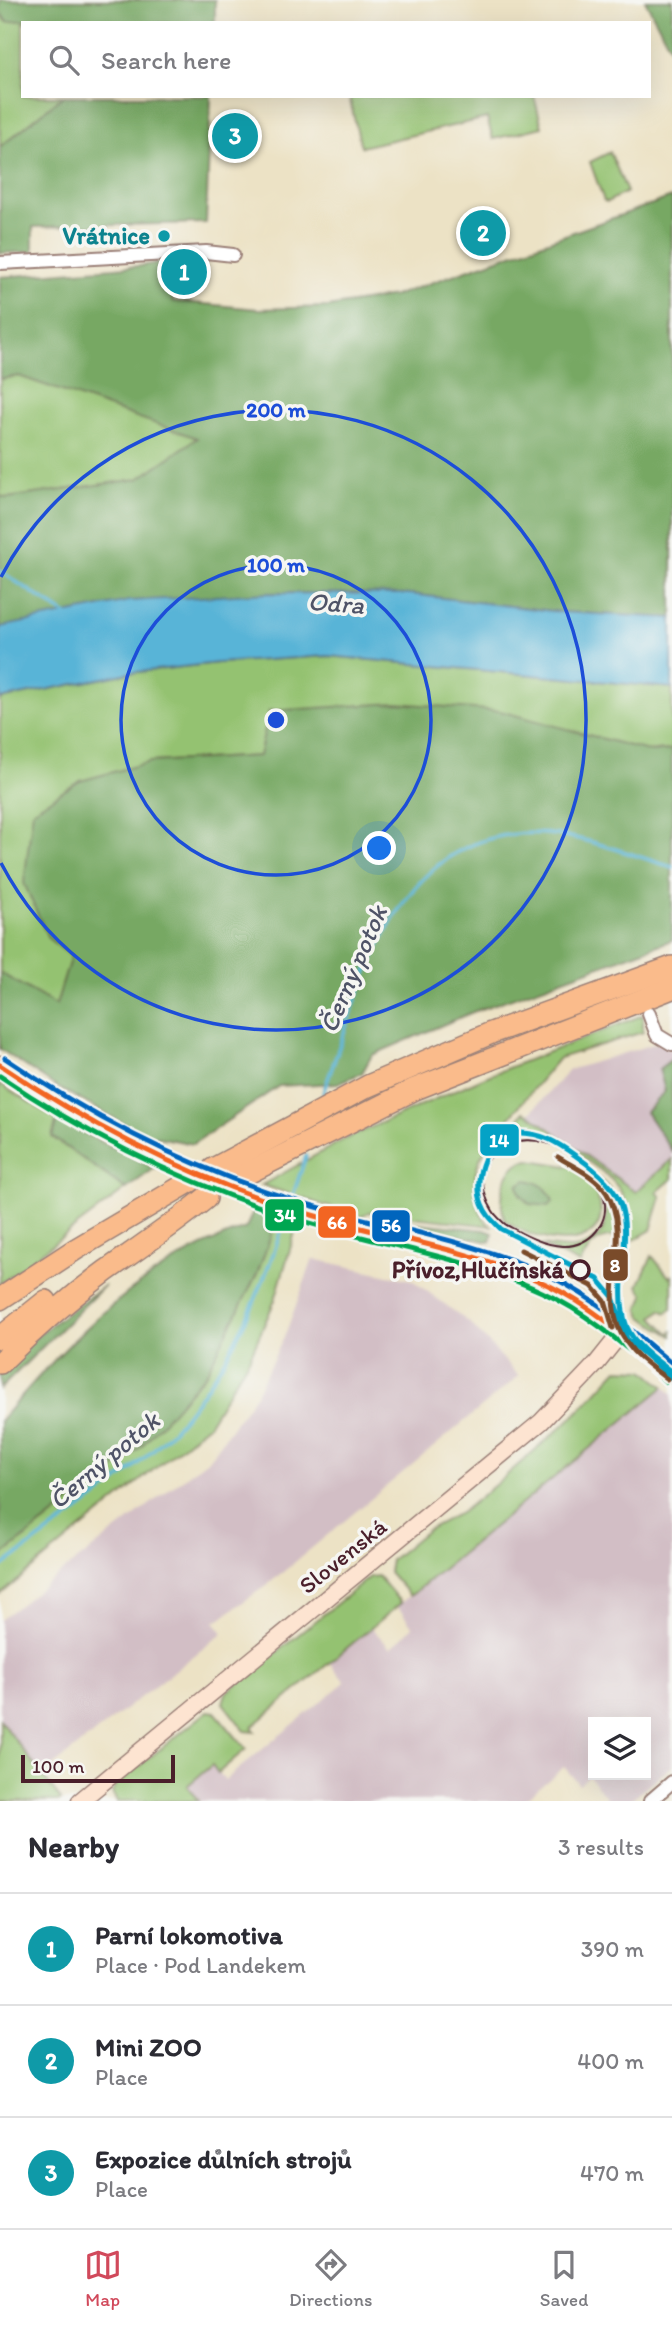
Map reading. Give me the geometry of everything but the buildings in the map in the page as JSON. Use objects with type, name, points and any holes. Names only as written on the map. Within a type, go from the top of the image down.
[{"type":"highway","points":[[213,1169],[368,1086],[491,1033],[672,967]]},
{"type":"highway","points":[[238,1178],[355,1117],[503,1052],[672,988]]},
{"type":"highway","points":[[0,1299],[76,1248],[191,1181]]},
{"type":"highway","points":[[0,1338],[50,1298],[211,1195],[162,1235],[105,1272],[38,1326],[0,1363]]},
{"type":"highway","points":[[0,1314],[132,1217]]},
{"type":"main road","points":[[0,1065],[120,1137],[236,1190],[339,1222],[475,1257],[514,1271],[569,1297],[621,1333]]},
{"type":"street","points":[[0,263],[206,252],[233,255]]},
{"type":"street","points":[[649,1014],[657,1035],[672,1044]]},
{"type":"street","points":[[621,1333],[672,1375]]},
{"type":"street","name":"Slovenská","points":[[80,1801],[541,1422],[597,1363],[621,1333]]},
{"type":"street","points":[[650,1801],[672,1782]]},
{"type":"shaded area","points":[[660,1042],[672,1051],[672,1059],[659,1069],[665,1091],[646,1112],[672,1151],[672,1159],[636,1192],[529,1114],[569,1070]]},
{"type":"shaded area","points":[[313,1259],[412,1280],[470,1323],[519,1376],[271,1582],[215,1622],[223,1633],[41,1775],[0,1720],[0,1620],[210,1458],[256,1394],[285,1335]]},
{"type":"shaded area","points":[[664,1387],[672,1394],[672,1766],[629,1801],[610,1801],[592,1780],[651,1780],[651,1717],[588,1717],[588,1777],[579,1784],[564,1767],[523,1801],[198,1801],[186,1787],[212,1765],[225,1780],[345,1682],[329,1662],[371,1627],[390,1648],[413,1627],[397,1606]]},
{"type":"green space","points":[[0,0],[215,0],[215,21],[56,21],[55,17],[7,22],[0,12]]},
{"type":"green space","points":[[645,0],[672,0],[672,51]]},
{"type":"green space","points":[[0,12],[7,22],[55,16],[56,21],[21,21],[21,98],[61,98],[0,147]]},
{"type":"green space","points":[[61,98],[211,98],[206,223],[33,227],[33,252],[0,253],[0,147]]},
{"type":"green space","points":[[349,98],[535,98],[542,127],[493,139],[487,118],[361,147]]},
{"type":"green space","points":[[610,152],[627,192],[607,202],[604,201],[590,162]]},
{"type":"green space","points":[[672,197],[672,618],[561,612],[409,594],[270,593],[0,627],[0,496],[7,498],[138,479],[197,438],[19,376],[0,379],[0,277],[140,266],[167,261],[173,301],[258,309],[328,307],[394,296]]},
{"type":"green space","points":[[19,376],[198,438],[139,479],[7,498],[0,496],[0,379]]},
{"type":"green space","points":[[328,656],[672,688],[672,750],[260,756],[150,762],[48,938],[71,956],[56,1005],[0,973],[0,699],[129,673],[218,663]]},
{"type":"green space","points":[[396,703],[500,711],[652,752],[672,750],[672,940],[473,1012],[372,1055],[362,1073],[338,1083],[279,1086],[193,1144],[143,1134],[55,1086],[0,1049],[0,973],[56,1005],[71,956],[48,938],[24,883],[33,810],[80,781],[150,762],[259,756],[269,711]]},
{"type":"green space","points":[[643,1015],[643,1032],[559,1058],[505,1123],[512,1126],[524,1112],[529,1114],[636,1192],[672,1159],[672,1179],[657,1192],[661,1197],[651,1230],[630,1242],[626,1204],[614,1182],[561,1142],[532,1129],[507,1132],[497,1138],[481,1157],[475,1182],[476,1194],[480,1212],[491,1226],[369,1212],[360,1217],[262,1185],[345,1139],[485,1077]]},
{"type":"green space","points":[[672,1059],[672,1151],[646,1112],[665,1091],[659,1069]]},
{"type":"green space","points":[[0,1084],[57,1120],[52,1137],[126,1189],[0,1284]]},
{"type":"green space","points":[[57,1120],[155,1168],[126,1189],[52,1137]]},
{"type":"green space","points":[[530,1160],[580,1168],[596,1193],[601,1213],[597,1227],[585,1236],[569,1241],[527,1233],[506,1221],[502,1203],[504,1183],[514,1167]]},
{"type":"green space","points":[[598,1178],[615,1197],[621,1236],[595,1243],[580,1264],[540,1245],[574,1248],[590,1243],[598,1236],[603,1228],[607,1208]]},
{"type":"green space","points":[[526,1180],[543,1187],[553,1202],[548,1206],[529,1204],[520,1194],[518,1185]]},
{"type":"green space","points":[[255,1207],[278,1216],[257,1274],[207,1372],[141,1447],[0,1557],[0,1421],[53,1361],[110,1307],[174,1261],[246,1228]]},
{"type":"green space","points":[[278,1216],[298,1222],[275,1300],[250,1357],[208,1425],[0,1595],[0,1557],[141,1447],[257,1274]]},
{"type":"green space","points":[[371,1218],[485,1230],[493,1233],[490,1242]]},
{"type":"green space","points":[[652,1256],[669,1277],[672,1275],[672,1308],[666,1313],[661,1310],[653,1317],[669,1333],[672,1331],[672,1336],[642,1317],[639,1309],[644,1295],[638,1286]]},
{"type":"green space","points":[[105,1285],[0,1389],[0,1373],[40,1333]]},
{"type":"green space","points":[[618,1369],[644,1370],[664,1387],[410,1596],[389,1572],[391,1560],[427,1530],[462,1512],[501,1480],[576,1414]]},
{"type":"green space","points":[[378,1576],[401,1603],[252,1727],[255,1732],[245,1731],[223,1703],[226,1693],[370,1577]]},
{"type":"green space","points":[[208,1711],[215,1712],[246,1749],[218,1773],[212,1765],[187,1786],[198,1801],[117,1801],[112,1793],[115,1785]]},
{"type":"green space","points":[[0,1720],[61,1800],[60,1801],[0,1801]]},
{"type":"water","name":"Odra","points":[[270,593],[409,594],[561,612],[672,618],[672,688],[328,656],[218,663],[129,673],[0,699],[0,627],[129,601]]},
{"type":"waterway","points":[[0,571],[68,616]]},
{"type":"waterway","name":"Černý potok","points":[[323,1093],[372,959],[394,917],[421,881],[455,853],[497,837],[549,834],[595,843],[672,867]]},
{"type":"waterway","name":"Černý potok","points":[[292,1198],[306,1156]]},
{"type":"waterway","name":"Černý potok","points":[[0,1568],[122,1477],[146,1457],[186,1415],[233,1345],[257,1295],[286,1216]]},
{"type":"tram line","points":[[512,1230],[495,1214],[485,1192],[483,1175],[488,1161],[497,1150],[511,1143],[527,1140],[545,1142],[563,1150]]},
{"type":"tram line","points":[[507,1225],[541,1242],[563,1246],[582,1242],[596,1231],[604,1214],[603,1195],[594,1179],[573,1156]]},
{"type":"transit line","name":"56","points":[[5,1058],[108,1121],[217,1173],[293,1200],[489,1252],[552,1277],[600,1306],[672,1364]]},
{"type":"transit line","name":"66","points":[[0,1065],[104,1128],[213,1180],[321,1218],[485,1260],[548,1285],[597,1314],[672,1375]]},
{"type":"transit line","name":"34","points":[[0,1076],[102,1138],[209,1188],[316,1225],[479,1268],[542,1292],[592,1321],[666,1382]]},
{"type":"transit line","name":"14","points":[[672,1372],[641,1346],[625,1321],[622,1298],[624,1223],[617,1196],[608,1183],[569,1151],[542,1136],[518,1133],[497,1141],[484,1160],[479,1182],[479,1194],[488,1215],[501,1229],[598,1279],[613,1297],[627,1339],[672,1378]]},
{"type":"transit line","name":"8","points":[[558,1157],[590,1177],[606,1192],[614,1210],[617,1229],[613,1288],[618,1325],[627,1343],[636,1353],[667,1379]]},
{"type":"transit line","name":"8","points":[[521,1250],[592,1286],[605,1301],[613,1328]]},
{"type":"place","name":"Expozice důlních strojů","points":[[235,136]]},
{"type":"place","name":"Mini ZOO","points":[[483,233]]},
{"type":"place","name":"Vrátnice","points":[[164,236]]},
{"type":"place","name":"Parní lokomotiva","points":[[184,272]]},
{"type":"place","name":"Přívoz,Hlučínská","points":[[580,1270]]}]
